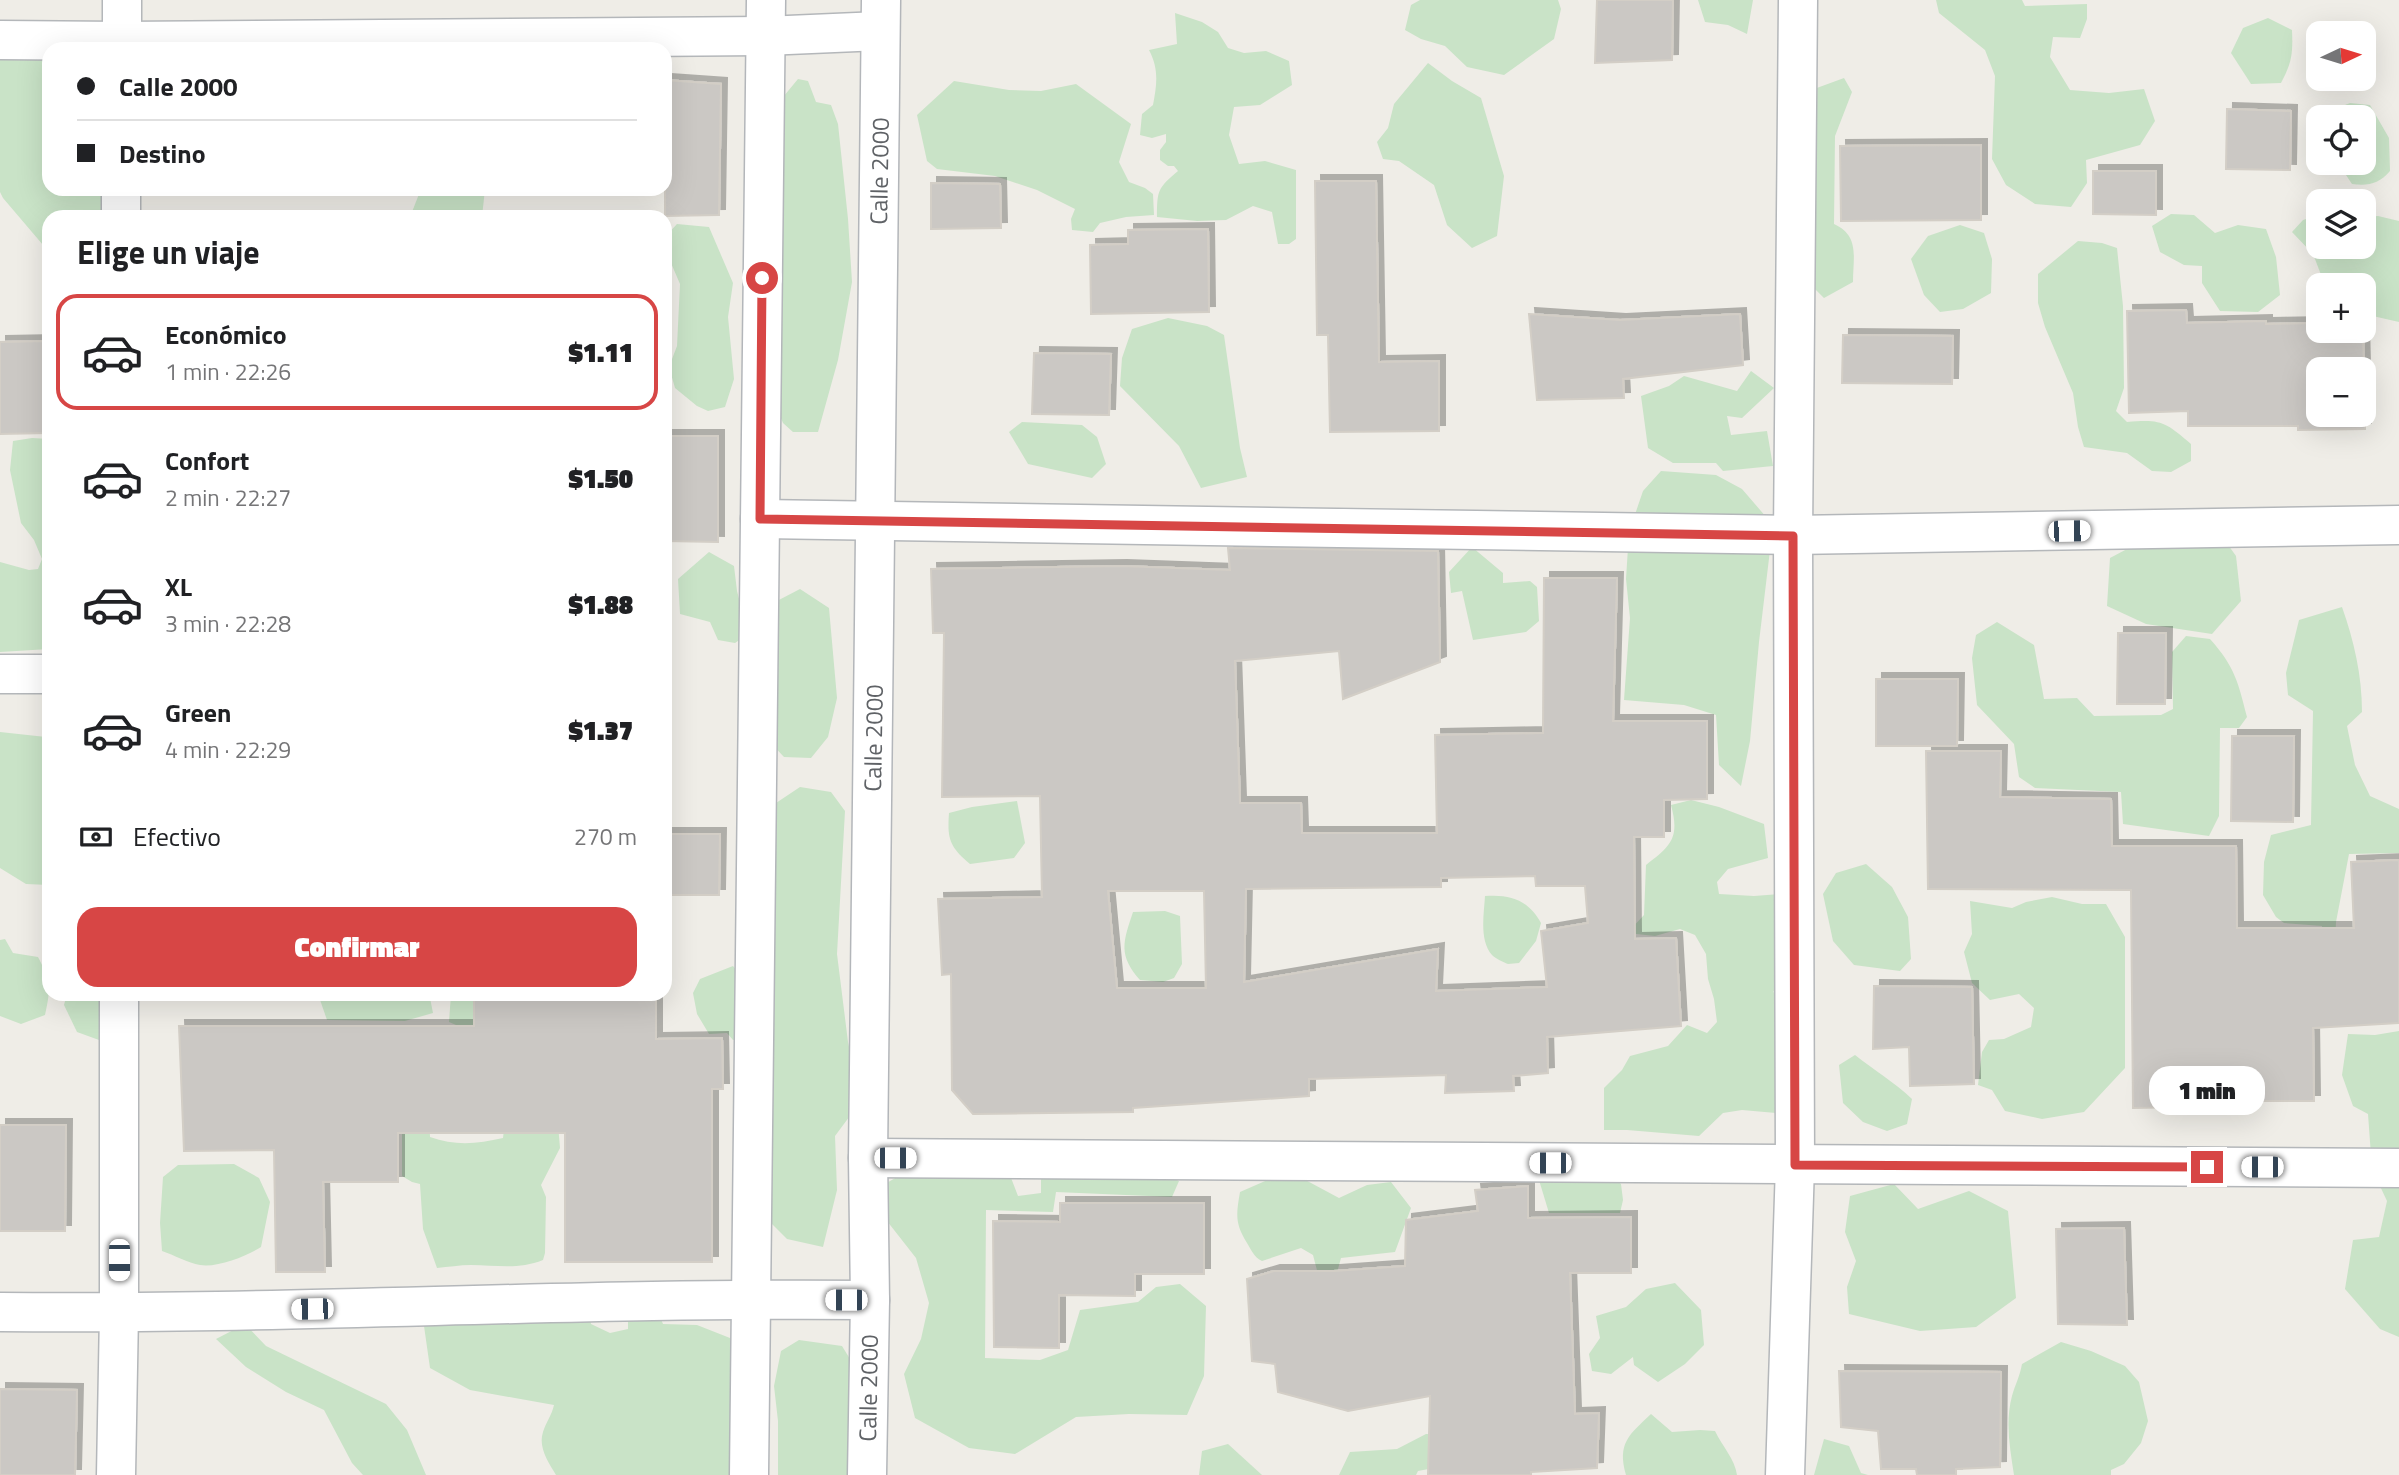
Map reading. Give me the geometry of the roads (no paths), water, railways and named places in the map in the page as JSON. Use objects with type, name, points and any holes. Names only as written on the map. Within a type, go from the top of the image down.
[{"type":"street","points":[[122,0],[122,42]]},
{"type":"street","points":[[1785,1475],[1795,1165],[1793,536],[1798,0]]},
{"type":"street","points":[[193,42],[765,18],[880,16]]},
{"type":"street","name":"Calle 2000","points":[[867,1475],[880,16]]},
{"type":"street","points":[[750,1475],[765,18]]},
{"type":"street","points":[[0,40],[49,42]]},
{"type":"street","points":[[760,519],[1793,536],[2399,525]]},
{"type":"street","points":[[0,674],[42,674]]},
{"type":"street","points":[[116,1475],[119,1001]]},
{"type":"street","points":[[868,1158],[2399,1168]]},
{"type":"street","points":[[0,1312],[119,1313],[751,1299],[870,1300]]}]
